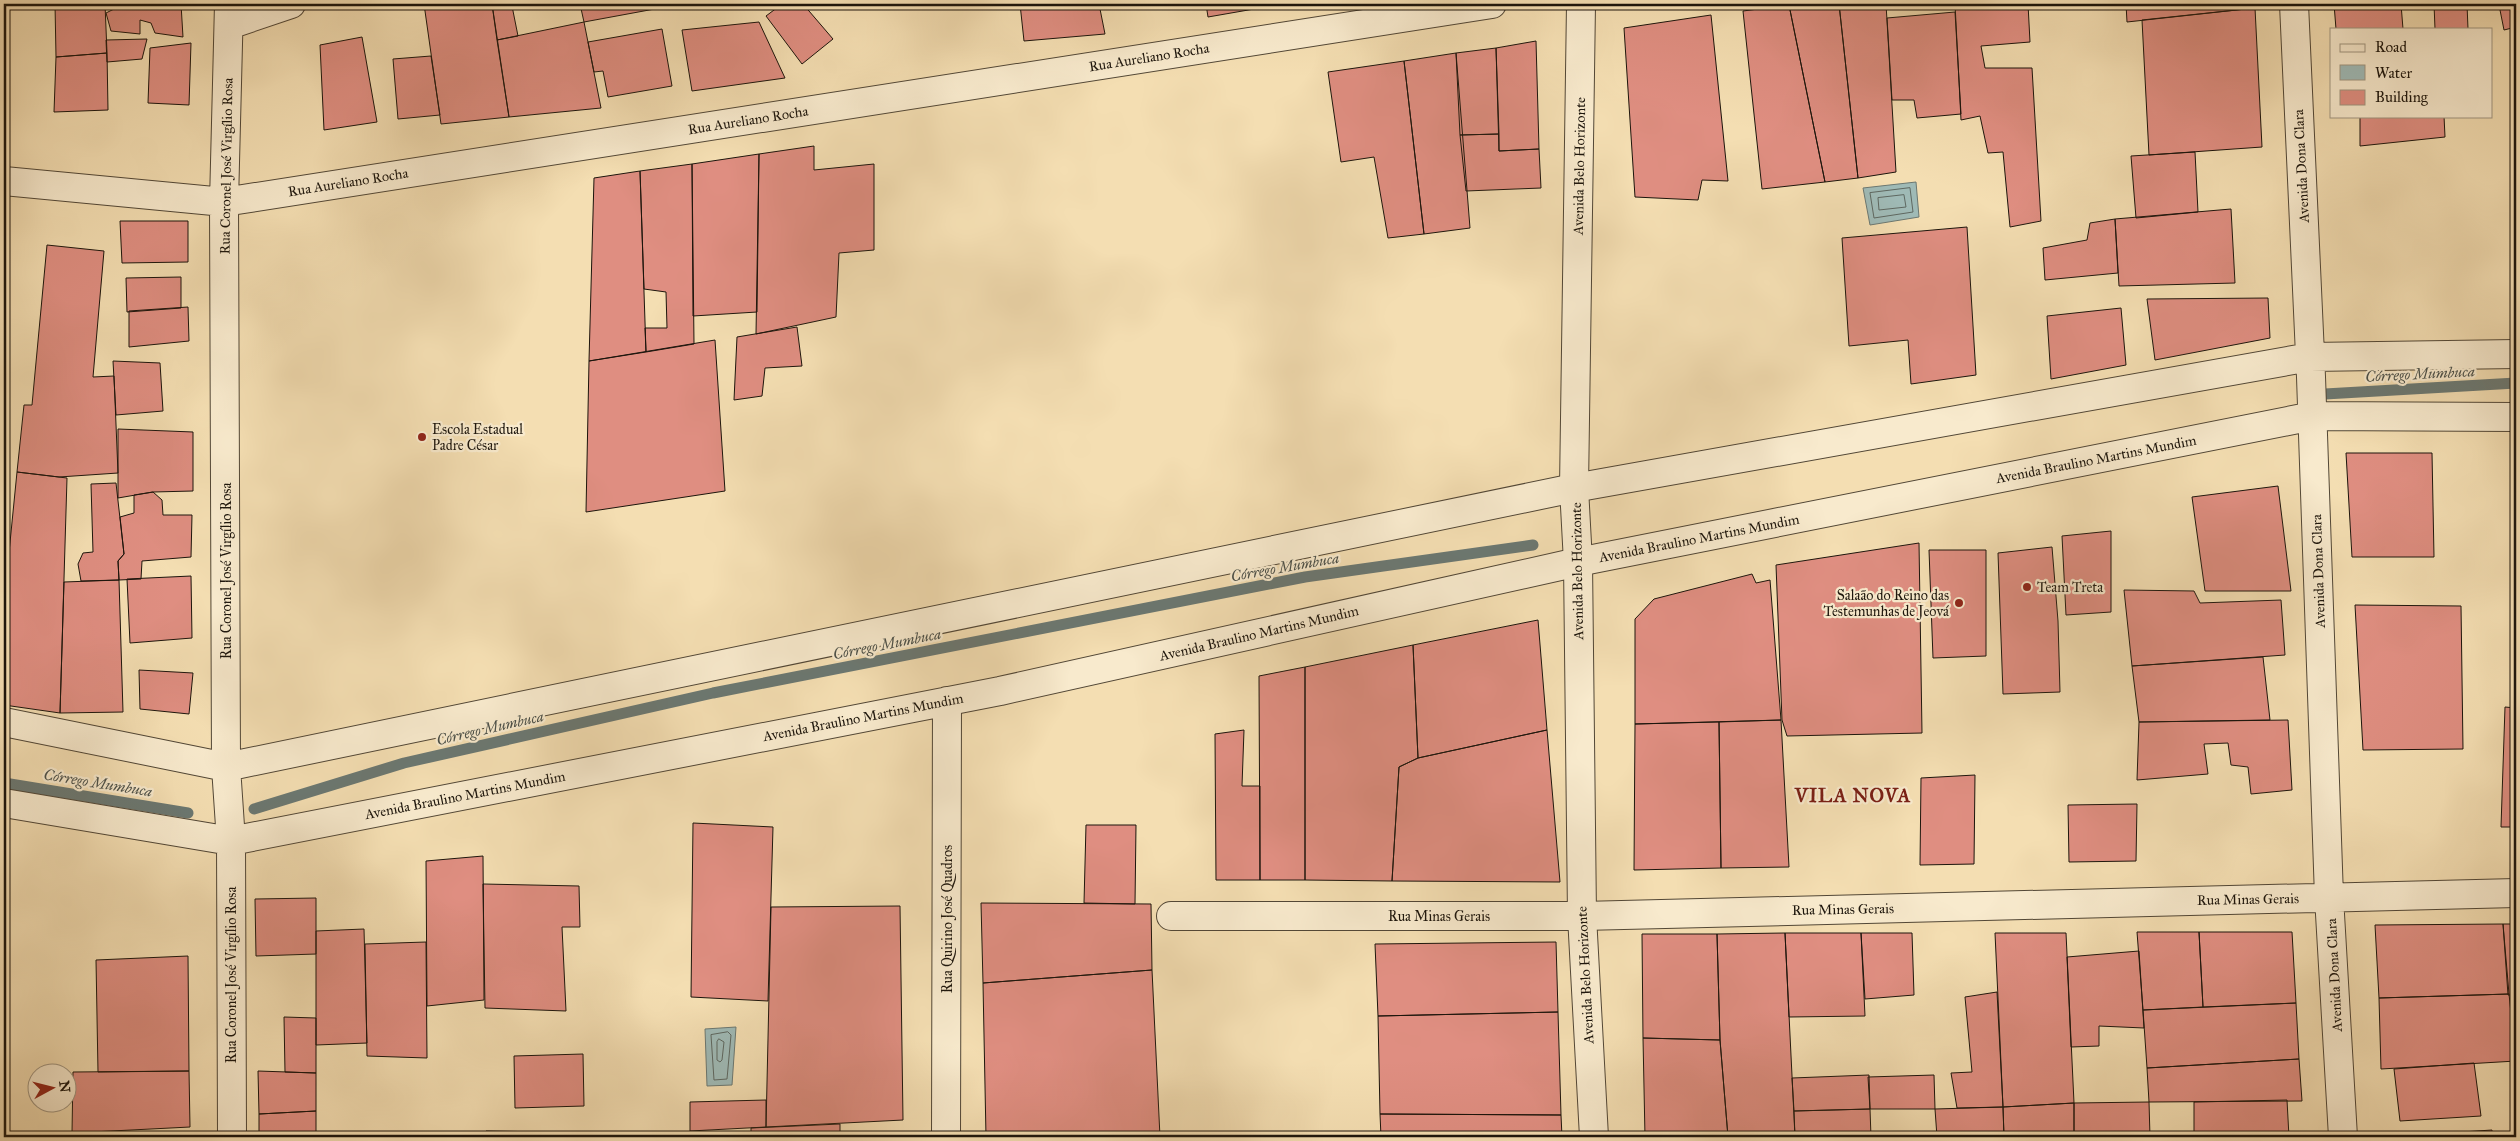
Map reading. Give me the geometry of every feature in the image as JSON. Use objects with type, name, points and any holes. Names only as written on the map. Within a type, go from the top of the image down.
[{"type":"street","points":[[229,14],[291,4]]},
{"type":"street","name":"Rua Aureliano Rocha","points":[[4,181],[224,202],[1492,4]]},
{"type":"street","name":"Avenida Belo Horizonte","points":[[1581,4],[1574,488],[1578,562],[1582,916],[1594,1137]]},
{"type":"street","name":"Avenida Dona Clara","points":[[2294,4],[2313,416],[2329,897],[2343,1137]]},
{"type":"street","name":"Rua Coronel José Virgílio Rosa","points":[[229,14],[224,202],[226,767],[231,841],[232,1137]]},
{"type":"street","points":[[4,722],[226,767],[1574,488],[2310,358],[2516,354]]},
{"type":"street","name":"Avenida Braulino Martins Mundim","points":[[4,803],[231,841],[1000,691],[1578,562],[2313,416],[2516,416]]},
{"type":"street","name":"Rua Quirino José Quadros","points":[[946,1137],[947,700]]},
{"type":"street","name":"Rua Minas Gerais","points":[[1171,916],[1582,916],[2516,893]]},
{"type":"water","points":[[1916,182],[1919,217],[1870,225],[1863,188]]},
{"type":"water","points":[[736,1027],[732,1085],[707,1086],[705,1029]]},
{"type":"building","points":[[55,4],[105,4],[107,53],[56,57]]},
{"type":"building","points":[[114,4],[181,4],[183,37],[155,33],[151,23],[140,20],[140,34],[111,31],[106,13],[114,9]]},
{"type":"building","points":[[424,4],[492,4],[509,117],[441,124]]},
{"type":"building","points":[[492,4],[519,4],[512,6],[518,36],[497,40]]},
{"type":"building","points":[[580,4],[658,4],[660,8],[584,22]]},
{"type":"building","points":[[782,4],[803,4],[833,39],[802,64],[766,16]]},
{"type":"building","points":[[1020,4],[1099,4],[1105,34],[1024,41]]},
{"type":"building","points":[[1206,4],[1253,4],[1254,9],[1208,17]]},
{"type":"building","points":[[1839,4],[1886,4],[1896,172],[1858,178]]},
{"type":"building","points":[[1839,4],[1858,178],[1825,182],[1789,5]]},
{"type":"building","points":[[1955,4],[2028,4],[2030,42],[1981,46],[1985,68],[2032,68],[2041,221],[2010,227],[2003,152],[1988,153],[1980,116],[1961,120]]},
{"type":"building","points":[[2126,4],[2255,4],[2255,8],[2127,22]]},
{"type":"building","points":[[2334,4],[2401,4],[2403,28],[2336,28]]},
{"type":"building","points":[[2434,4],[2467,4],[2468,28],[2435,28]]},
{"type":"building","points":[[2467,4],[2516,4],[2516,27],[2504,30],[2499,5],[2467,7]]},
{"type":"building","points":[[1789,5],[1825,182],[1762,189],[1743,11]]},
{"type":"building","points":[[2255,8],[2262,147],[2149,155],[2142,20]]},
{"type":"building","points":[[1955,12],[1961,114],[1917,118],[1914,100],[1892,100],[1887,18]]},
{"type":"building","points":[[1711,15],[1728,181],[1702,180],[1698,200],[1635,197],[1624,28]]},
{"type":"building","points":[[584,22],[601,108],[509,117],[497,40]]},
{"type":"building","points":[[759,22],[785,78],[692,91],[682,30]]},
{"type":"building","points":[[662,29],[672,86],[608,97],[603,71],[594,72],[588,42]]},
{"type":"building","points":[[362,37],[377,122],[324,130],[320,45]]},
{"type":"building","points":[[147,39],[142,59],[107,62],[106,40]]},
{"type":"building","points":[[1536,41],[1539,149],[1499,151],[1496,48]]},
{"type":"building","points":[[191,43],[189,105],[148,103],[150,48]]},
{"type":"building","points":[[1496,48],[1499,134],[1460,135],[1456,53]]},
{"type":"building","points":[[107,53],[108,110],[54,112],[56,57]]},
{"type":"building","points":[[1456,53],[1470,228],[1424,234],[1404,61]]},
{"type":"building","points":[[431,56],[440,115],[398,119],[393,59]]},
{"type":"building","points":[[1404,61],[1424,234],[1388,238],[1374,157],[1341,162],[1328,72]]},
{"type":"building","points":[[2360,118],[2444,118],[2445,137],[2360,146]]},
{"type":"building","points":[[1499,134],[1499,151],[1539,149],[1541,188],[1466,191],[1460,135]]},
{"type":"building","points":[[814,146],[814,170],[874,164],[874,250],[839,253],[836,317],[756,334],[759,154]]},
{"type":"building","points":[[2195,152],[2198,212],[2136,218],[2131,156]]},
{"type":"building","points":[[759,154],[757,312],[693,316],[692,164]]},
{"type":"building","points":[[692,164],[694,344],[646,352],[645,328],[667,328],[666,292],[644,289],[640,171]]},
{"type":"building","points":[[640,171],[646,352],[589,361],[594,178]]},
{"type":"building","points":[[2231,209],[2235,283],[2119,286],[2115,219]]},
{"type":"building","points":[[2115,219],[2118,273],[2045,280],[2043,248],[2087,240],[2090,223]]},
{"type":"building","points":[[120,221],[188,221],[188,262],[122,263]]},
{"type":"building","points":[[1967,227],[1976,375],[1911,384],[1908,340],[1849,346],[1842,238]]},
{"type":"building","points":[[47,245],[104,251],[93,377],[114,376],[118,473],[59,477],[17,472],[24,405],[32,405]]},
{"type":"building","points":[[181,277],[181,308],[127,312],[126,278]]},
{"type":"building","points":[[2268,298],[2270,338],[2155,360],[2147,299]]},
{"type":"building","points":[[188,307],[189,341],[129,347],[129,311]]},
{"type":"building","points":[[2121,308],[2126,365],[2051,379],[2047,316]]},
{"type":"building","points":[[797,327],[802,366],[765,368],[762,396],[734,400],[737,337]]},
{"type":"building","points":[[715,340],[725,491],[586,512],[589,361]]},
{"type":"building","points":[[113,361],[160,363],[163,411],[116,415]]},
{"type":"building","points":[[118,429],[193,432],[193,491],[153,492],[118,498]]},
{"type":"building","points":[[2346,453],[2432,453],[2434,557],[2352,557]]},
{"type":"building","points":[[17,472],[67,478],[60,713],[4,705],[4,603]]},
{"type":"building","points":[[116,483],[124,554],[118,561],[119,580],[81,581],[78,564],[83,553],[93,552],[91,484]]},
{"type":"building","points":[[2278,486],[2291,591],[2205,591],[2192,497]]},
{"type":"building","points":[[153,492],[162,500],[163,515],[192,515],[191,557],[142,561],[141,579],[119,580],[118,561],[124,554],[120,517],[134,513],[134,495]]},
{"type":"building","points":[[2111,531],[2111,612],[2066,615],[2062,536]]},
{"type":"building","points":[[1919,543],[1922,733],[1787,736],[1782,720],[1776,565]]},
{"type":"building","name":"Team Treta","points":[[2052,547],[2058,621],[2060,692],[2003,694],[1998,553]]},
{"type":"building","name":"Salaão do Reino das Testemunhas de Jeová","points":[[1929,550],[1986,550],[1986,656],[1933,658]]},
{"type":"building","points":[[1752,574],[1756,583],[1770,580],[1781,720],[1635,724],[1635,619],[1654,599]]},
{"type":"building","points":[[191,576],[192,638],[130,643],[127,579]]},
{"type":"building","points":[[119,580],[123,712],[60,713],[64,582]]},
{"type":"building","points":[[2124,590],[2194,591],[2200,603],[2281,600],[2285,655],[2132,666]]},
{"type":"building","points":[[2355,605],[2461,606],[2463,749],[2363,750]]},
{"type":"building","points":[[1538,620],[1547,730],[1418,758],[1413,645]]},
{"type":"building","points":[[1413,645],[1418,758],[1399,767],[1392,881],[1305,880],[1305,667]]},
{"type":"building","points":[[2263,657],[2270,720],[2139,722],[2132,666]]},
{"type":"building","points":[[1305,667],[1305,880],[1260,880],[1259,676]]},
{"type":"building","points":[[139,670],[193,673],[189,714],[140,709]]},
{"type":"building","points":[[2505,707],[2516,708],[2516,827],[2501,827]]},
{"type":"building","points":[[1781,720],[1789,867],[1721,868],[1719,722]]},
{"type":"building","points":[[2288,720],[2292,790],[2251,794],[2248,767],[2231,765],[2228,743],[2204,744],[2208,774],[2137,780],[2139,722]]},
{"type":"building","points":[[1719,722],[1721,868],[1634,870],[1635,724]]},
{"type":"building","points":[[1244,730],[1242,786],[1260,786],[1260,880],[1216,880],[1215,734]]},
{"type":"building","points":[[1547,730],[1560,882],[1392,881],[1399,767],[1418,758]]},
{"type":"building","points":[[1975,775],[1974,864],[1920,865],[1921,778]]},
{"type":"building","points":[[2137,804],[2136,861],[2069,862],[2068,805]]},
{"type":"building","points":[[693,823],[773,827],[768,1001],[691,997]]},
{"type":"building","points":[[1086,825],[1136,825],[1135,904],[1084,903]]},
{"type":"building","points":[[483,856],[484,1000],[427,1006],[426,861]]},
{"type":"building","points":[[483,884],[579,886],[580,927],[562,927],[566,1011],[485,1008]]},
{"type":"building","points":[[316,898],[316,954],[256,956],[255,899]]},
{"type":"building","points":[[981,903],[1151,904],[1152,970],[983,983]]},
{"type":"building","points":[[900,906],[903,1120],[766,1127],[771,907]]},
{"type":"building","points":[[2503,924],[2509,994],[2379,998],[2375,925]]},
{"type":"building","points":[[2503,924],[2516,924],[2516,995],[2508,995]]},
{"type":"building","points":[[364,929],[367,1043],[316,1045],[316,931]]},
{"type":"building","points":[[2137,932],[2199,932],[2203,1007],[2143,1010]]},
{"type":"building","points":[[2199,932],[2292,932],[2296,1003],[2203,1007]]},
{"type":"building","points":[[1785,933],[1861,933],[1865,1016],[1789,1017]]},
{"type":"building","points":[[1785,933],[1795,1137],[1728,1137],[1720,1040],[1717,934]]},
{"type":"building","points":[[1861,933],[1912,933],[1914,995],[1865,999]]},
{"type":"building","points":[[1995,933],[2066,933],[2074,1103],[2003,1107]]},
{"type":"building","points":[[1642,934],[1717,934],[1720,1040],[1643,1038]]},
{"type":"building","points":[[426,942],[427,1058],[367,1056],[365,944]]},
{"type":"building","points":[[1556,942],[1558,1012],[1378,1016],[1375,944]]},
{"type":"building","points":[[2139,951],[2144,1028],[2099,1026],[2099,1046],[2071,1047],[2067,957]]},
{"type":"building","points":[[188,956],[189,1071],[98,1072],[96,960]]},
{"type":"building","points":[[1152,970],[1160,1137],[986,1137],[983,983]]},
{"type":"building","points":[[1997,992],[2003,1107],[1957,1108],[1951,1073],[1972,1072],[1965,997]]},
{"type":"building","points":[[2509,994],[2516,1061],[2381,1069],[2379,998]]},
{"type":"building","points":[[2296,1003],[2299,1059],[2147,1068],[2143,1010]]},
{"type":"building","points":[[1558,1012],[1561,1115],[1380,1114],[1378,1016]]},
{"type":"building","points":[[284,1017],[316,1018],[316,1073],[285,1072]]},
{"type":"building","points":[[1643,1038],[1720,1040],[1728,1137],[1645,1137]]},
{"type":"building","points":[[583,1054],[584,1106],[515,1108],[514,1056]]},
{"type":"building","points":[[2299,1059],[2302,1101],[2149,1102],[2147,1068]]},
{"type":"building","points":[[2474,1063],[2481,1116],[2400,1121],[2394,1069]]},
{"type":"building","points":[[189,1071],[190,1127],[72,1133],[72,1114],[78,1114],[78,1072]]},
{"type":"building","points":[[258,1071],[316,1073],[316,1111],[259,1114]]},
{"type":"building","points":[[1869,1075],[1870,1109],[1794,1111],[1792,1078]]},
{"type":"building","points":[[1934,1075],[1935,1109],[1870,1109],[1868,1077]]},
{"type":"building","points":[[766,1100],[766,1127],[690,1131],[690,1102]]},
{"type":"building","points":[[2287,1100],[2289,1137],[2194,1137],[2194,1102]]},
{"type":"building","points":[[2149,1102],[2150,1137],[2074,1137],[2074,1103]]},
{"type":"building","points":[[2074,1103],[2074,1137],[2004,1137],[2003,1107]]},
{"type":"building","points":[[2003,1107],[2004,1137],[1937,1137],[1935,1109]]},
{"type":"building","points":[[1870,1109],[1871,1137],[1795,1137],[1794,1111]]},
{"type":"building","points":[[316,1111],[316,1137],[259,1137],[259,1114]]},
{"type":"building","points":[[1380,1114],[1561,1115],[1562,1137],[1381,1137]]},
{"type":"building","points":[[840,1124],[840,1137],[751,1137],[751,1128]]},
{"type":"building","points":[[2492,1130],[2492,1137],[2385,1137]]},
{"type":"building","points":[[486,1131],[549,1132],[549,1137],[486,1137]]},
{"type":"building","points":[[174,1133],[174,1137],[131,1137]]},
{"type":"waterway","name":"Córrego Mumbuca","points":[[2325,394],[2516,383]]},
{"type":"waterway","name":"Córrego Mumbuca","points":[[254,809],[404,763],[713,693],[1305,577],[1533,545]]},
{"type":"waterway","name":"Córrego Mumbuca","points":[[4,783],[188,813]]},
{"type":"place","name":"Escola Estadual Padre César","points":[[422,437]]},
{"type":"place","name":"Team Treta","points":[[2027,587]]},
{"type":"place","name":"Salaão do Reino das Testemunhas de Jeová","points":[[1959,603]]},
{"type":"district","name":"VILA NOVA","points":[[1853,795]]}]
